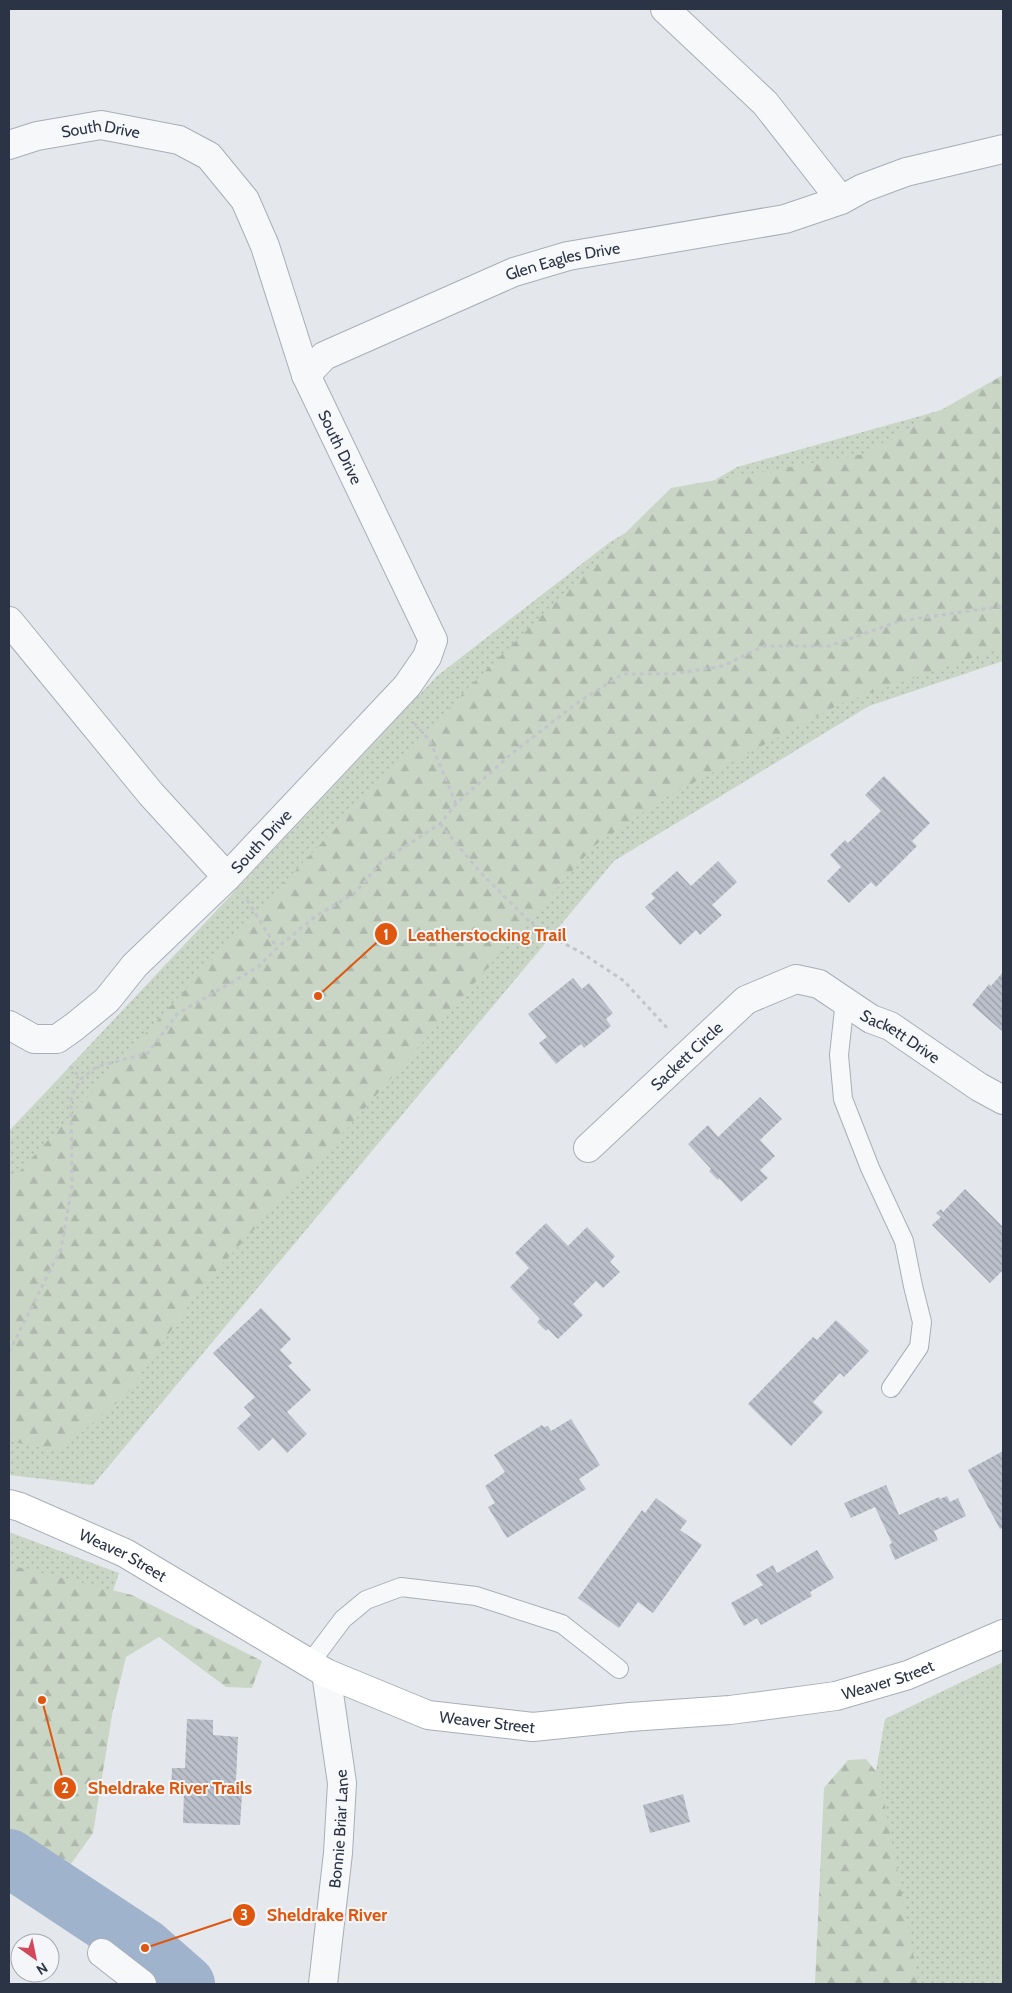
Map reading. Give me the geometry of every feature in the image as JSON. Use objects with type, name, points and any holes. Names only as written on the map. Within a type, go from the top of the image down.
[{"type":"main road","name":"Weaver Street","points":[[9,1504],[125,1552],[318,1668],[428,1715],[533,1727],[630,1717],[730,1710],[836,1696],[908,1675],[1003,1634]]},
{"type":"street","points":[[665,9],[765,103],[841,200]]},
{"type":"street","name":"South Drive","points":[[9,144],[37,136],[101,125],[179,140],[209,156],[245,200],[265,246],[306,375],[433,640],[426,657],[406,686],[227,877],[135,966],[107,1000],[57,1039],[34,1039],[9,1025]]},
{"type":"street","name":"Glen Eagles Drive","points":[[306,375],[324,356],[514,272],[568,256],[785,219],[841,200],[863,188],[906,172],[1003,149]]},
{"type":"street","name":"South Drive","points":[[9,621],[151,794],[227,877]]},
{"type":"street","name":"Sackett Circle","points":[[588,1148],[746,1000],[796,979]]},
{"type":"street","name":"Sackett Drive","points":[[796,979],[819,984],[871,1019],[890,1026],[979,1087],[1003,1100]]},
{"type":"street","name":"Bonnie Briar Lane","points":[[318,1668],[342,1783],[338,1853],[323,1984]]},
{"type":"street","points":[[102,1953],[142,1984]]},
{"type":"lane","points":[[845,1000],[839,1055],[844,1099],[870,1168],[904,1241],[922,1322],[919,1347],[891,1388]]},
{"type":"lane","points":[[318,1668],[343,1618],[366,1600],[401,1587],[476,1596],[562,1624],[619,1669]]},
{"type":"path","points":[[9,1352],[61,1248],[72,1186],[71,1097],[81,1080],[96,1067],[148,1053],[177,1014],[258,967],[277,948],[316,916],[355,893],[381,862],[440,824],[456,804],[510,755],[577,703],[623,674],[672,674],[723,666],[764,646],[829,646],[900,621],[1003,606]]},
{"type":"path","points":[[393,700],[430,741],[456,804]]},
{"type":"path","points":[[440,824],[480,872],[537,929],[582,953],[624,980],[689,1053]]},
{"type":"path","points":[[227,877],[247,899],[277,948]]},
{"type":"green space","points":[[1003,375],[1003,647],[842,703],[661,800],[594,846],[352,1123],[203,1285],[126,1395],[59,1451],[9,1441],[9,1183],[258,910],[473,683],[671,488],[863,454]]},
{"type":"green space","points":[[1003,393],[1003,661],[869,706],[614,861],[93,1485],[9,1475],[9,1131],[437,676],[610,542],[737,467]]},
{"type":"green space","points":[[9,1532],[119,1573],[32,1828],[9,1858]]},
{"type":"green space","points":[[9,1565],[132,1595],[262,1661],[252,1688],[226,1687],[159,1637],[126,1657],[112,1715],[93,1833],[68,1868],[9,1833]]},
{"type":"green space","points":[[1003,1662],[1003,1984],[839,1984],[885,1719]]},
{"type":"green space","points":[[866,1759],[879,1775],[919,1984],[815,1984],[824,1788],[848,1760]]},
{"type":"building","points":[[884,776],[930,823],[912,841],[917,846],[876,887],[871,882],[849,903],[827,881],[841,867],[830,855],[845,840],[848,843],[881,811],[865,795]]},
{"type":"building","points":[[718,861],[737,882],[712,905],[722,915],[700,935],[696,930],[680,945],[645,907],[655,898],[651,894],[677,871],[691,886]]},
{"type":"building","points":[[1003,972],[1003,1032],[972,1005],[989,984],[991,986]]},
{"type":"building","points":[[573,978],[582,989],[589,983],[613,1013],[606,1019],[611,1026],[584,1048],[581,1044],[556,1064],[539,1043],[547,1037],[528,1014]]},
{"type":"building","points":[[760,1097],[782,1119],[760,1140],[775,1156],[760,1170],[768,1178],[741,1202],[719,1178],[718,1180],[709,1171],[711,1169],[688,1144],[708,1125],[718,1137]]},
{"type":"building","points":[[965,1189],[1003,1227],[1003,1270],[990,1283],[932,1225],[941,1217],[936,1213],[941,1209],[943,1212]]},
{"type":"building","points":[[546,1223],[568,1246],[587,1227],[615,1256],[610,1262],[620,1272],[603,1288],[596,1281],[573,1304],[583,1315],[558,1339],[537,1322],[540,1319],[510,1287],[529,1268],[515,1253]]},
{"type":"building","points":[[261,1308],[291,1339],[280,1350],[292,1363],[288,1366],[311,1390],[287,1412],[307,1434],[287,1453],[273,1438],[259,1451],[237,1428],[251,1415],[244,1407],[255,1397],[213,1353]]},
{"type":"building","points":[[836,1320],[869,1351],[844,1377],[840,1373],[813,1402],[823,1412],[791,1446],[748,1404],[813,1337],[817,1340]]},
{"type":"building","points":[[571,1419],[600,1465],[579,1479],[586,1489],[507,1538],[488,1507],[495,1503],[485,1486],[505,1472],[494,1455],[542,1425],[544,1427],[548,1426],[551,1431]]},
{"type":"building","points":[[1003,1451],[1003,1528],[1000,1529],[968,1470]]},
{"type":"building","points":[[886,1485],[899,1515],[939,1497],[940,1499],[947,1496],[950,1502],[958,1498],[966,1516],[934,1531],[938,1540],[895,1560],[889,1545],[892,1543],[875,1507],[851,1518],[844,1503]]},
{"type":"building","points":[[656,1498],[687,1521],[680,1530],[702,1545],[653,1613],[638,1602],[619,1628],[578,1598],[642,1510],[645,1513]]},
{"type":"building","points":[[817,1550],[834,1578],[810,1592],[812,1596],[761,1625],[757,1618],[744,1626],[731,1603],[763,1585],[756,1575],[773,1565],[777,1573]]},
{"type":"building","points":[[187,1719],[213,1720],[213,1735],[238,1737],[236,1780],[243,1780],[240,1825],[183,1823],[184,1792],[171,1792],[172,1768],[185,1768]]},
{"type":"building","points":[[683,1794],[690,1822],[650,1833],[643,1805]]},
{"type":"waterway","points":[[9,1858],[145,1948],[186,1984]]},
{"type":"place","name":"Leatherstocking Trail","points":[[318,996]]},
{"type":"place","name":"Sheldrake River Trails","points":[[42,1700]]},
{"type":"place","name":"Sheldrake River","points":[[145,1948]]}]
